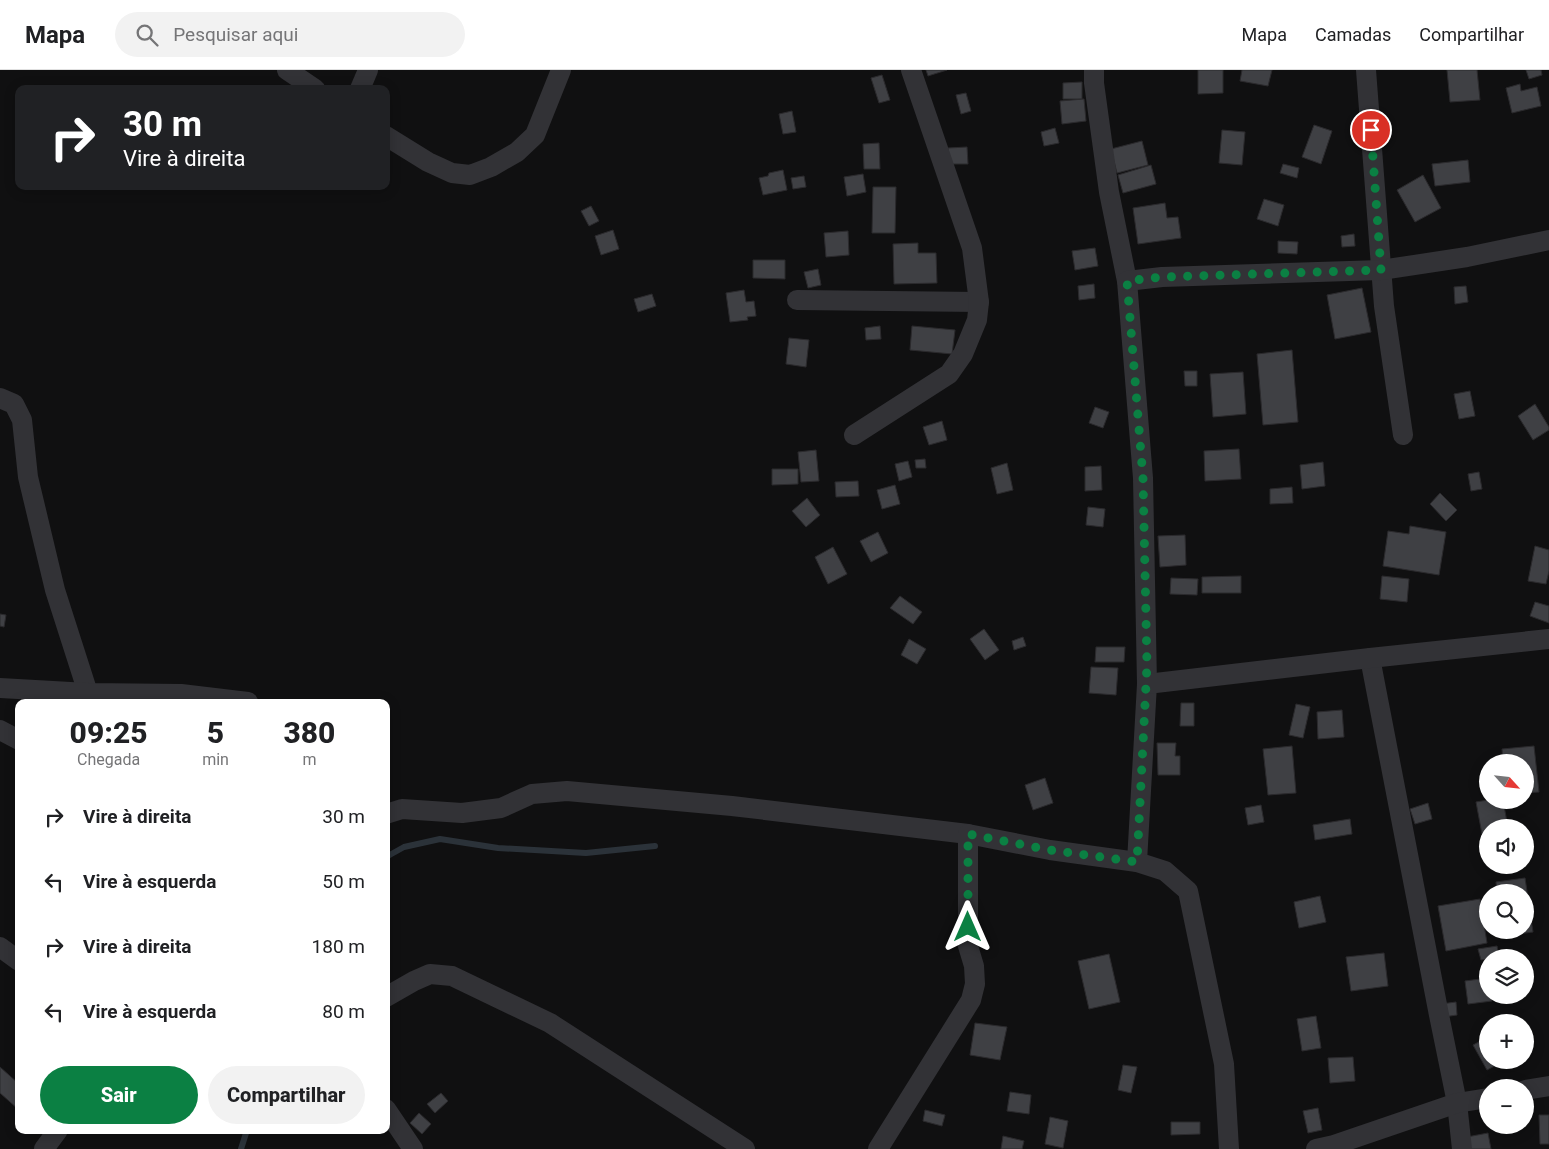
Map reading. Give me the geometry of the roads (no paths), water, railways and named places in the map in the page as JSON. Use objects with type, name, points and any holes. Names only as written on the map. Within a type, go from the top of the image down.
[{"type":"street","points":[[286,70],[309,85]]},
{"type":"street","points":[[362,85],[368,70]]},
{"type":"street","points":[[390,138],[428,162],[452,173],[470,175],[491,167],[516,152],[535,135],[561,70]]},
{"type":"street","points":[[854,435],[949,374],[962,354],[977,320],[979,302],[972,248],[911,70]]},
{"type":"street","points":[[1094,70],[1094,83],[1109,192],[1127,281],[1143,478],[1147,684],[1137,862]]},
{"type":"street","points":[[1366,70],[1384,306],[1403,435]]},
{"type":"street","points":[[1127,281],[1162,277],[1381,270],[1467,257],[1549,240]]},
{"type":"street","points":[[797,300],[979,302]]},
{"type":"street","points":[[0,398],[14,404],[22,420],[30,487],[55,590],[88,693]]},
{"type":"street","points":[[1147,684],[1549,639]]},
{"type":"street","points":[[1370,658],[1458,1104],[1462,1149]]},
{"type":"street","points":[[0,688],[88,693],[181,694],[223,699]]},
{"type":"street","points":[[0,730],[15,738]]},
{"type":"street","points":[[390,813],[402,809],[462,813],[501,808],[532,794],[567,791],[732,806],[968,834],[1050,850],[1137,862],[1164,871],[1188,891],[1224,1064],[1229,1149]]},
{"type":"street","points":[[878,1149],[971,1000],[975,984],[974,966],[968,946],[968,834]]},
{"type":"street","points":[[0,947],[15,958]]},
{"type":"street","points":[[390,995],[430,974],[452,976],[550,1023],[745,1149]]},
{"type":"street","points":[[1534,1088],[1549,1086]]},
{"type":"street","points":[[1316,1149],[1334,1145],[1458,1104],[1479,1100]]},
{"type":"street","points":[[390,1115],[413,1149]]},
{"type":"street","points":[[44,1149],[55,1134]]},
{"type":"waterway","points":[[390,855],[404,847],[440,839],[498,848],[586,853],[655,846]]},
{"type":"waterway","points":[[241,1149],[246,1134]]}]
